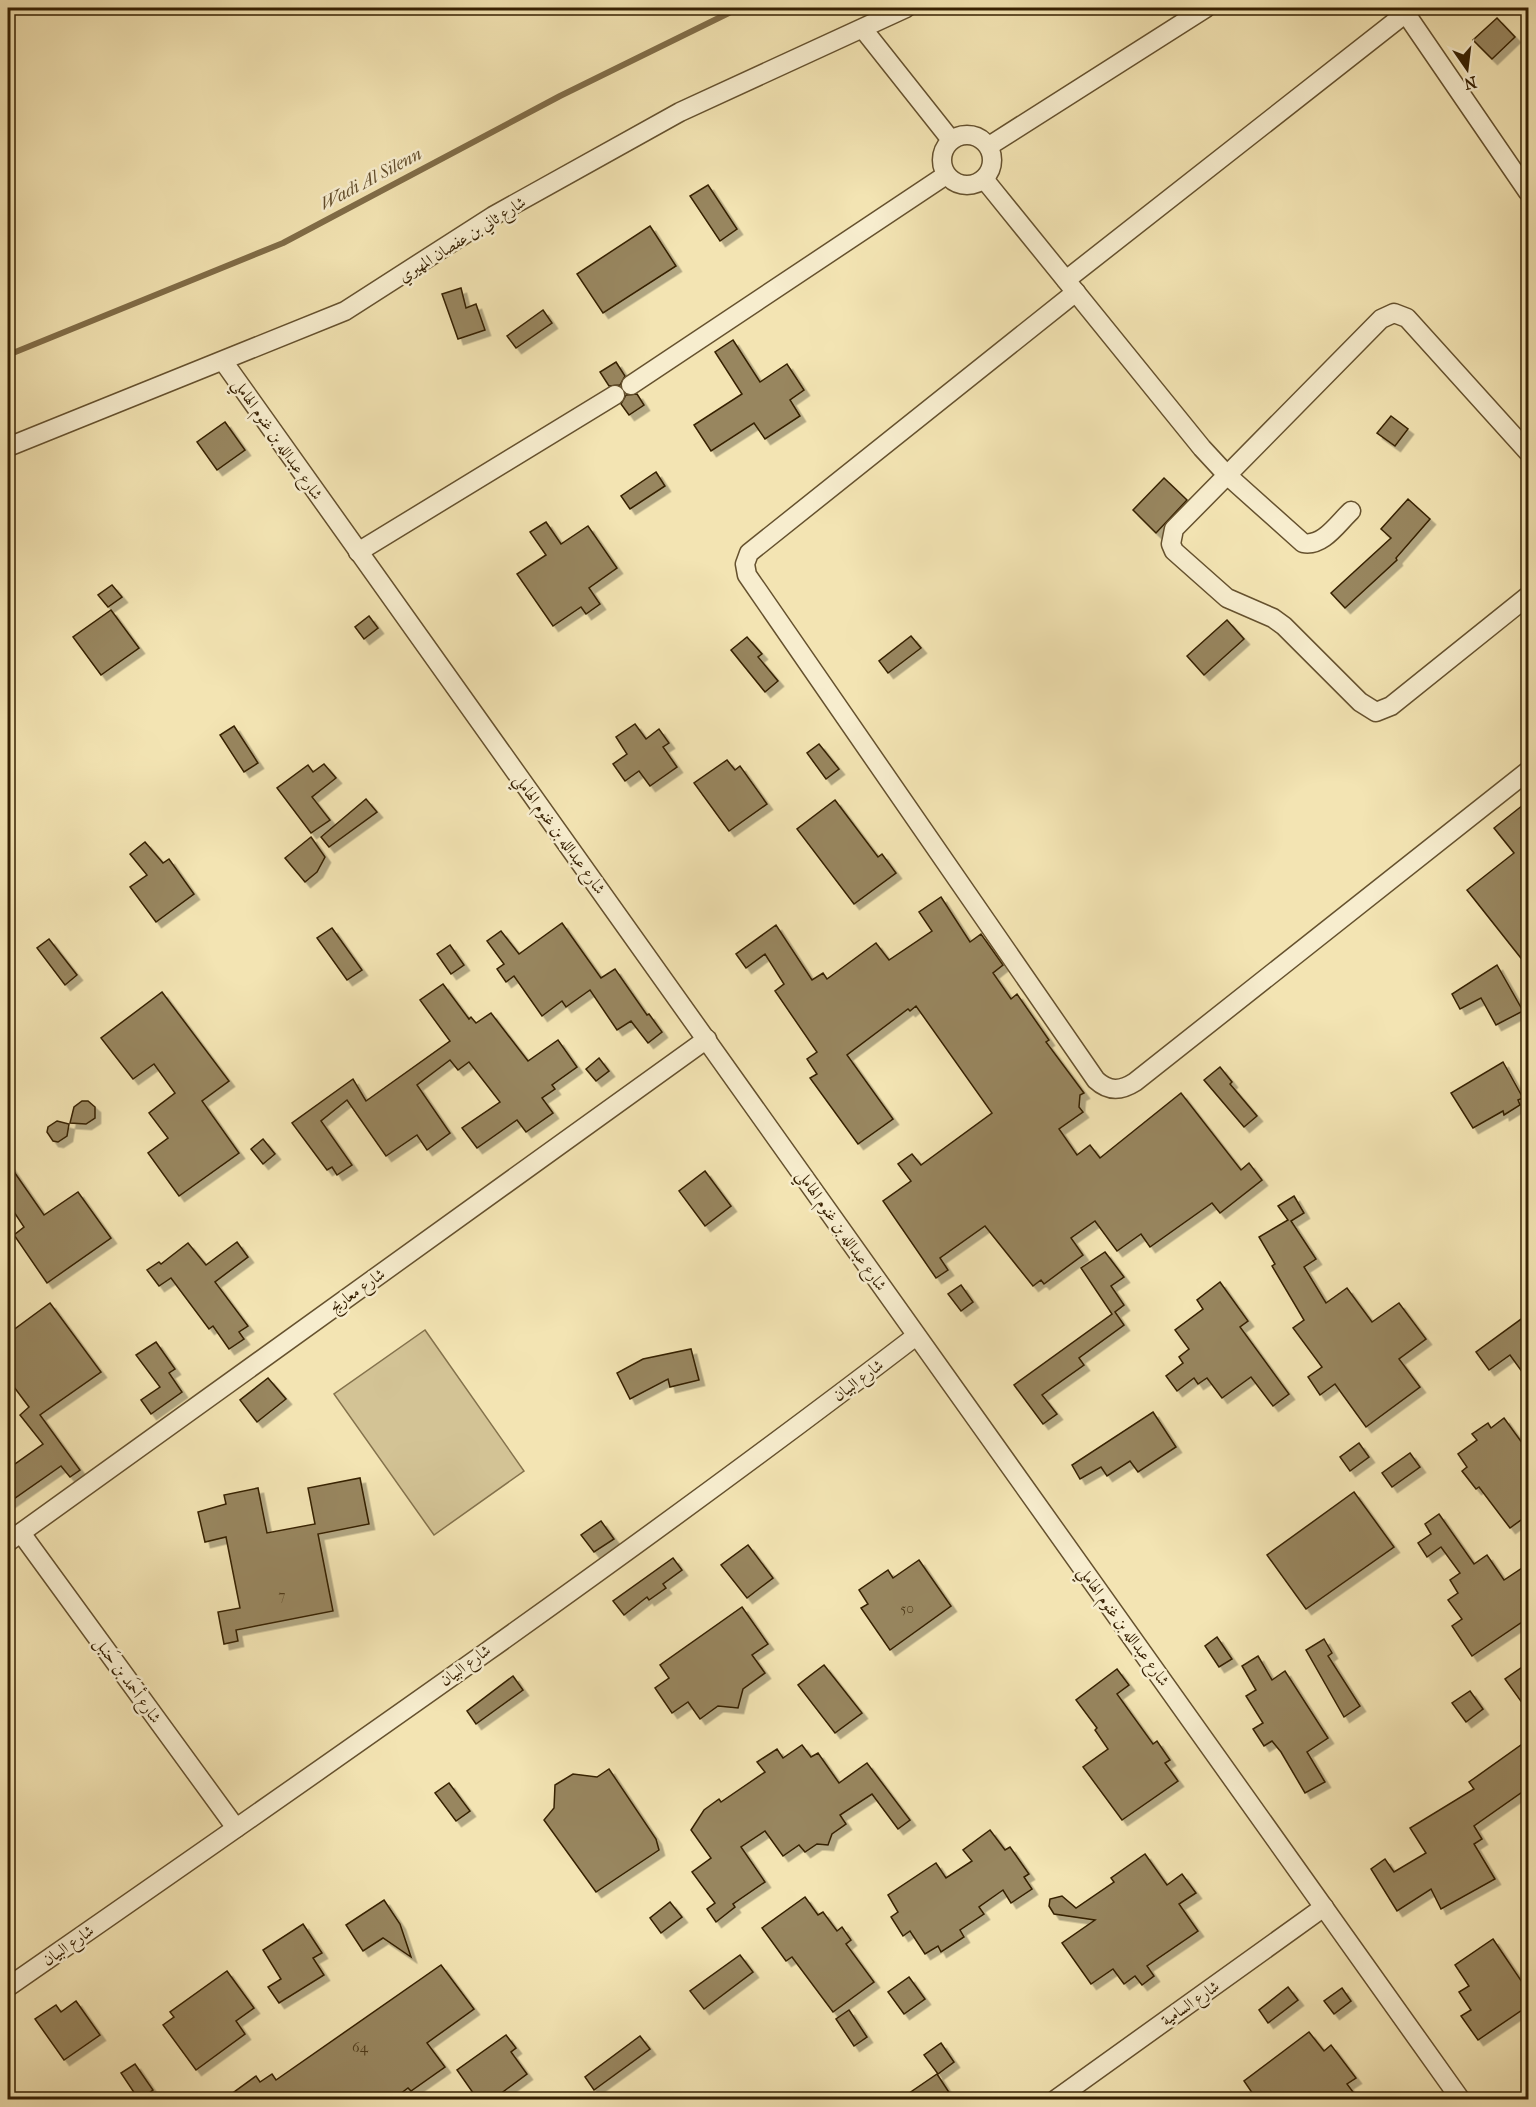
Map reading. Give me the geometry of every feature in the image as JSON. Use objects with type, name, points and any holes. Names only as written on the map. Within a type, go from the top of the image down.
[{"type":"street","name":"شارع ثاني بن عفصان المهيري","points":[[8,447],[345,311],[493,216],[680,112],[906,8]]},
{"type":"street","points":[[989,146],[1206,8]]},
{"type":"street","points":[[1528,192],[1404,10],[749,554],[745,564],[747,575],[1096,1080],[1111,1089],[1120,1090],[1135,1082],[1528,771]]},
{"type":"street","points":[[863,29],[951,140]]},
{"type":"street","points":[[969,135],[978,136],[989,146],[993,157],[992,166],[984,179],[966,186],[957,184],[946,175],[942,154],[951,140],[969,135]]},
{"type":"street","points":[[631,385],[946,175]]},
{"type":"street","points":[[984,179],[1227,475],[1304,543],[1313,544],[1322,540],[1351,511]]},
{"type":"street","points":[[1528,452],[1407,318],[1394,313],[1381,319],[1174,529],[1171,544],[1174,551],[1227,598],[1273,618],[1284,626],[1369,710],[1377,712],[1390,706],[1528,596]]},
{"type":"street","name":"شارع عبدالله بن غنوم الهاملي","points":[[223,361],[1461,2100]]},
{"type":"street","points":[[358,552],[615,395]]},
{"type":"street","name":"شارع معاريج","points":[[14,1537],[707,1039]]},
{"type":"street","name":"شارع البيان","points":[[8,1987],[236,1828],[690,1503],[916,1336]]},
{"type":"street","name":"شارع أحمَد بن حَنبل","points":[[14,1537],[236,1828]]},
{"type":"street","name":"شارع السامية","points":[[1055,2100],[1324,1908]]},
{"type":"shaded area","points":[[425,1330],[524,1471],[434,1535],[334,1394]]},
{"type":"building","points":[[1497,18],[1515,37],[1492,59],[1473,40]]},
{"type":"building","points":[[708,185],[737,229],[720,241],[690,196]]},
{"type":"building","points":[[650,226],[676,266],[603,313],[577,274]]},
{"type":"building","points":[[461,288],[466,308],[476,304],[485,330],[458,339],[442,294]]},
{"type":"building","points":[[543,310],[552,323],[516,348],[507,336]]},
{"type":"building","points":[[733,340],[760,382],[787,364],[804,390],[790,400],[800,416],[765,439],[754,423],[711,451],[694,425],[742,394],[715,352]]},
{"type":"building","points":[[616,362],[625,376],[620,385],[609,386],[600,372]]},
{"type":"building","points":[[637,394],[644,405],[629,415],[621,404],[626,395]]},
{"type":"building","points":[[1391,416],[1408,429],[1395,446],[1377,433]]},
{"type":"building","points":[[225,422],[245,450],[217,470],[197,442]]},
{"type":"building","points":[[656,472],[665,486],[630,509],[621,496]]},
{"type":"building","points":[[1164,478],[1187,500],[1156,533],[1133,510]]},
{"type":"building","points":[[1408,499],[1430,519],[1396,558],[1397,560],[1345,608],[1331,593],[1391,538],[1381,529]]},
{"type":"building","points":[[546,522],[561,544],[588,526],[617,568],[589,588],[600,604],[586,614],[581,607],[553,626],[517,574],[546,555],[530,532]]},
{"type":"building","points":[[112,585],[122,597],[108,607],[98,595]]},
{"type":"building","points":[[111,610],[139,648],[101,675],[73,637]]},
{"type":"building","points":[[369,616],[378,628],[364,639],[355,627]]},
{"type":"building","points":[[1227,620],[1244,639],[1204,675],[1187,656]]},
{"type":"building","points":[[911,636],[921,648],[888,673],[879,661]]},
{"type":"building","points":[[747,637],[762,654],[758,657],[778,681],[765,692],[731,650]]},
{"type":"building","points":[[635,724],[646,739],[659,729],[669,743],[663,747],[677,767],[650,786],[639,771],[625,781],[613,764],[627,754],[616,737]]},
{"type":"building","points":[[234,726],[258,763],[244,772],[220,735]]},
{"type":"building","points":[[819,744],[839,769],[826,779],[807,753]]},
{"type":"building","points":[[727,760],[735,770],[740,766],[767,804],[729,831],[694,783]]},
{"type":"building","points":[[324,764],[336,778],[312,797],[330,820],[311,833],[277,788],[308,765],[313,772]]},
{"type":"building","points":[[366,799],[377,812],[329,847],[321,837]]},
{"type":"building","points":[[835,800],[878,857],[882,854],[896,873],[854,904],[797,829]]},
{"type":"building","points":[[1528,801],[1528,967],[1467,890],[1514,853],[1494,828]]},
{"type":"building","points":[[311,837],[325,857],[317,872],[305,882],[285,858]]},
{"type":"building","points":[[145,842],[163,863],[169,859],[194,894],[156,922],[130,887],[147,875],[130,854]]},
{"type":"building","points":[[941,897],[970,942],[981,934],[1003,965],[993,973],[1011,999],[1017,994],[1049,1040],[1046,1042],[1084,1093],[1080,1095],[1079,1107],[1083,1112],[1059,1129],[1077,1155],[1090,1145],[1100,1158],[1181,1093],[1241,1170],[1249,1163],[1262,1180],[1220,1213],[1212,1203],[1150,1247],[1141,1234],[1117,1251],[1095,1221],[1071,1238],[1083,1255],[1044,1284],[1041,1280],[1033,1286],[985,1226],[940,1258],[948,1270],[936,1278],[883,1201],[911,1181],[898,1164],[912,1154],[921,1165],[992,1113],[916,1006],[910,1011],[908,1009],[847,1055],[893,1119],[858,1144],[810,1078],[817,1074],[807,1059],[817,1052],[775,991],[784,984],[765,954],[746,968],[736,954],[776,925],[812,980],[823,973],[827,979],[876,943],[889,960],[932,931],[919,912]]},
{"type":"building","points":[[562,923],[601,978],[615,969],[647,1015],[649,1014],[662,1032],[648,1043],[631,1021],[617,1030],[590,990],[566,1007],[562,1001],[542,1016],[514,976],[506,982],[497,969],[504,964],[487,941],[501,931],[519,954]]},
{"type":"building","points":[[332,928],[362,970],[347,980],[317,938]]},
{"type":"building","points":[[49,939],[77,975],[65,985],[37,948]]},
{"type":"building","points":[[450,945],[464,965],[451,974],[437,954]]},
{"type":"building","points":[[1497,965],[1523,1011],[1496,1025],[1481,998],[1460,1009],[1452,994]]},
{"type":"building","points":[[443,984],[469,1019],[471,1017],[476,1023],[491,1013],[528,1061],[558,1040],[577,1067],[552,1085],[555,1089],[542,1098],[553,1113],[526,1132],[517,1120],[477,1148],[462,1128],[500,1102],[469,1062],[458,1070],[450,1060],[417,1085],[450,1133],[427,1150],[417,1135],[386,1156],[347,1100],[321,1121],[352,1165],[337,1175],[332,1167],[327,1170],[292,1123],[353,1079],[366,1101],[450,1041],[420,1000]]},
{"type":"building","points":[[162,992],[229,1081],[202,1101],[239,1153],[179,1196],[148,1153],[168,1138],[149,1113],[175,1093],[154,1064],[133,1079],[101,1038]]},
{"type":"building","points":[[599,1058],[609,1071],[596,1081],[586,1069]]},
{"type":"building","points":[[1503,1062],[1523,1098],[1518,1100],[1520,1105],[1504,1115],[1503,1111],[1473,1128],[1451,1093]]},
{"type":"building","points":[[1220,1067],[1232,1082],[1230,1084],[1257,1116],[1244,1127],[1204,1080]]},
{"type":"building","points":[[82,1101],[88,1101],[95,1107],[95,1118],[86,1124],[70,1123],[74,1107]]},
{"type":"building","points":[[57,1121],[69,1124],[67,1136],[58,1142],[53,1141],[47,1132],[48,1127]]},
{"type":"building","points":[[263,1139],[275,1154],[263,1164],[251,1149]]},
{"type":"building","points":[[8,1163],[44,1215],[78,1192],[111,1238],[47,1283],[14,1235],[24,1227],[8,1203]]},
{"type":"building","points":[[705,1171],[731,1206],[705,1226],[679,1191]]},
{"type":"building","points":[[1294,1196],[1304,1213],[1291,1221],[1316,1259],[1304,1267],[1326,1303],[1347,1288],[1372,1322],[1399,1303],[1426,1339],[1399,1359],[1420,1387],[1366,1427],[1335,1384],[1320,1395],[1308,1377],[1322,1367],[1293,1328],[1304,1320],[1272,1266],[1275,1264],[1259,1237],[1288,1220],[1278,1206]]},
{"type":"building","points":[[237,1242],[248,1257],[215,1282],[248,1326],[239,1332],[244,1339],[229,1349],[213,1326],[209,1329],[171,1278],[159,1286],[147,1270],[159,1262],[161,1264],[188,1243],[206,1265]]},
{"type":"building","points":[[1105,1252],[1124,1277],[1111,1286],[1124,1305],[1115,1312],[1124,1325],[1079,1358],[1084,1365],[1042,1395],[1057,1414],[1043,1424],[1014,1385],[1112,1314],[1081,1268]]},
{"type":"building","points":[[1220,1282],[1248,1321],[1240,1327],[1289,1394],[1273,1406],[1251,1377],[1222,1398],[1207,1378],[1198,1384],[1194,1378],[1177,1391],[1166,1376],[1183,1363],[1179,1357],[1189,1349],[1175,1330],[1203,1309],[1197,1300]]},
{"type":"building","points":[[961,1285],[973,1302],[961,1311],[948,1294]]},
{"type":"building","points":[[50,1303],[101,1372],[40,1415],[80,1470],[70,1477],[61,1466],[8,1503],[8,1469],[43,1444],[20,1415],[29,1407],[8,1379],[8,1334]]},
{"type":"building","points":[[1528,1314],[1528,1380],[1510,1355],[1489,1370],[1476,1352]]},
{"type":"building","points":[[156,1342],[175,1369],[169,1373],[182,1392],[151,1414],[141,1400],[160,1387],[136,1355]]},
{"type":"building","points":[[691,1349],[699,1380],[670,1387],[668,1379],[630,1399],[617,1373],[643,1359]]},
{"type":"building","points":[[268,1378],[286,1399],[257,1422],[240,1400]]},
{"type":"building","points":[[1153,1412],[1176,1447],[1138,1472],[1130,1461],[1107,1476],[1101,1467],[1080,1479],[1072,1465]]},
{"type":"building","points":[[1504,1418],[1528,1451],[1528,1515],[1510,1528],[1479,1487],[1476,1489],[1462,1471],[1467,1467],[1458,1454],[1477,1440],[1472,1434],[1488,1423],[1491,1428]]},
{"type":"building","points":[[1359,1443],[1369,1457],[1350,1471],[1340,1457]]},
{"type":"building","points":[[1410,1453],[1420,1467],[1392,1487],[1382,1473]]},
{"type":"building","points":[[360,1478],[369,1524],[318,1534],[333,1611],[236,1630],[238,1641],[224,1644],[218,1612],[240,1608],[226,1537],[205,1542],[198,1512],[226,1504],[224,1495],[258,1488],[267,1533],[315,1524],[308,1488]]},
{"type":"building","points":[[1354,1492],[1394,1547],[1306,1609],[1267,1555]]},
{"type":"building","points":[[1439,1514],[1474,1564],[1487,1555],[1504,1580],[1528,1564],[1528,1618],[1472,1656],[1452,1626],[1462,1619],[1448,1600],[1458,1593],[1450,1580],[1460,1573],[1441,1547],[1427,1557],[1418,1543],[1431,1534],[1425,1524]]},
{"type":"building","points":[[601,1521],[614,1539],[594,1552],[581,1535]]},
{"type":"building","points":[[748,1545],[773,1578],[747,1598],[721,1565]]},
{"type":"building","points":[[673,1558],[682,1570],[663,1584],[666,1588],[649,1600],[647,1597],[624,1615],[613,1601]]},
{"type":"building","points":[[919,1560],[951,1606],[890,1650],[861,1608],[868,1604],[859,1590],[888,1570],[893,1578]]},
{"type":"building","points":[[742,1607],[768,1644],[752,1655],[765,1673],[743,1689],[738,1708],[718,1706],[700,1719],[688,1702],[672,1713],[655,1688],[669,1678],[660,1665]]},
{"type":"building","points":[[1217,1637],[1232,1659],[1219,1667],[1205,1646]]},
{"type":"building","points":[[1324,1639],[1332,1653],[1328,1656],[1360,1706],[1344,1717],[1306,1650]]},
{"type":"building","points":[[1258,1656],[1272,1680],[1285,1671],[1328,1738],[1307,1752],[1325,1782],[1305,1793],[1281,1752],[1272,1741],[1264,1746],[1253,1729],[1263,1723],[1246,1696],[1256,1690],[1242,1666]]},
{"type":"building","points":[[1528,1663],[1528,1711],[1505,1679]]},
{"type":"building","points":[[824,1665],[862,1713],[835,1733],[798,1685]]},
{"type":"building","points":[[1117,1669],[1129,1685],[1117,1694],[1153,1744],[1157,1741],[1170,1760],[1165,1763],[1178,1781],[1122,1820],[1083,1767],[1108,1749],[1095,1730],[1097,1728],[1076,1700]]},
{"type":"building","points":[[513,1676],[523,1690],[476,1724],[467,1711]]},
{"type":"building","points":[[1470,1691],[1483,1709],[1466,1722],[1452,1703]]},
{"type":"building","points":[[1528,1740],[1528,1788],[1474,1826],[1482,1839],[1474,1844],[1495,1879],[1441,1909],[1431,1889],[1397,1911],[1371,1869],[1385,1859],[1394,1872],[1426,1853],[1410,1828],[1474,1789],[1469,1782]]},
{"type":"building","points":[[802,1745],[811,1757],[818,1753],[839,1783],[867,1763],[910,1820],[898,1829],[872,1794],[840,1815],[846,1824],[832,1834],[828,1845],[817,1844],[805,1852],[799,1845],[783,1856],[765,1831],[741,1847],[765,1882],[733,1904],[735,1907],[716,1922],[707,1909],[715,1903],[692,1872],[711,1858],[691,1830],[704,1810],[719,1799],[721,1802],[765,1772],[757,1762],[777,1749],[783,1758]]},
{"type":"building","points":[[609,1769],[656,1839],[659,1850],[596,1892],[544,1820],[554,1808],[555,1785],[573,1774],[597,1777]]},
{"type":"building","points":[[449,1783],[470,1811],[456,1821],[435,1793]]},
{"type":"building","points":[[990,1830],[1005,1850],[1010,1847],[1029,1874],[1024,1877],[1032,1889],[1011,1903],[1003,1890],[979,1907],[984,1914],[960,1930],[964,1937],[941,1952],[938,1946],[925,1954],[910,1931],[903,1936],[891,1917],[898,1912],[888,1895],[936,1863],[946,1878],[972,1861],[963,1850]]},
{"type":"building","points":[[1145,1854],[1167,1885],[1182,1874],[1196,1893],[1179,1904],[1198,1931],[1147,1966],[1154,1976],[1142,1985],[1135,1976],[1124,1984],[1113,1969],[1091,1984],[1062,1943],[1095,1920],[1054,1914],[1049,1906],[1050,1899],[1062,1896],[1076,1908],[1114,1882],[1111,1878]]},
{"type":"building","points":[[805,1897],[818,1915],[823,1912],[837,1931],[842,1927],[851,1940],[846,1944],[874,1982],[833,2012],[792,1957],[786,1961],[762,1928]]},
{"type":"building","points":[[384,1900],[400,1924],[411,1957],[383,1938],[363,1951],[346,1925]]},
{"type":"building","points":[[670,1902],[682,1917],[661,1933],[650,1918]]},
{"type":"building","points":[[303,1924],[322,1953],[313,1958],[324,1975],[279,2003],[268,1987],[281,1979],[263,1950]]},
{"type":"building","points":[[1493,1939],[1528,1991],[1528,2006],[1478,2040],[1461,2016],[1471,2010],[1459,1992],[1469,1986],[1455,1965]]},
{"type":"building","points":[[740,1955],[753,1972],[704,2009],[690,1991]]},
{"type":"building","points":[[441,1965],[474,2009],[427,2043],[445,2067],[411,2091],[408,2088],[392,2100],[223,2100],[256,2076],[260,2082],[272,2074],[276,2080]]},
{"type":"building","points":[[227,1971],[254,2008],[236,2021],[245,2034],[196,2070],[163,2025],[174,2017],[170,2012]]},
{"type":"building","points":[[909,1977],[925,1999],[904,2014],[888,1992]]},
{"type":"building","points":[[1288,1987],[1298,2000],[1268,2023],[1259,2010]]},
{"type":"building","points":[[1342,1988],[1351,2001],[1334,2014],[1324,2001]]},
{"type":"building","points":[[76,2001],[100,2035],[64,2060],[35,2019],[56,2005],[61,2012]]},
{"type":"building","points":[[849,2010],[867,2037],[854,2046],[836,2019]]},
{"type":"building","points":[[1309,2032],[1324,2051],[1331,2045],[1356,2078],[1347,2084],[1359,2100],[1257,2100],[1244,2081]]},
{"type":"building","points":[[506,2035],[516,2048],[511,2052],[527,2074],[492,2100],[478,2100],[457,2070]]},
{"type":"building","points":[[640,2036],[650,2049],[594,2090],[585,2077]]},
{"type":"building","points":[[941,2043],[954,2062],[938,2074],[924,2055]]},
{"type":"building","points":[[135,2064],[153,2090],[139,2100],[121,2073]]},
{"type":"building","points":[[937,2074],[954,2100],[899,2100]]},
{"type":"waterway","name":"Wadi Al Silenn","points":[[8,355],[283,243],[560,96],[739,8]]}]
